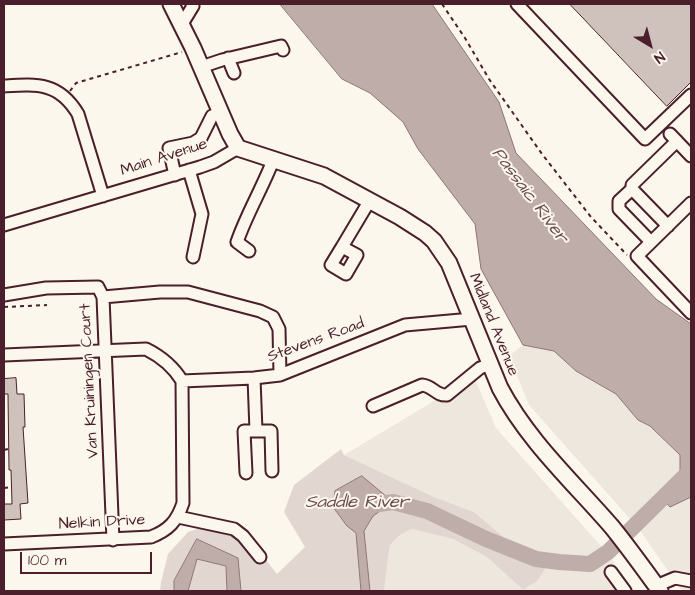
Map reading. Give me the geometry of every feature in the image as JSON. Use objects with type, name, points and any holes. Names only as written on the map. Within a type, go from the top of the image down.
[{"type":"main road","name":"Main Avenue","points":[[172,4],[220,113],[238,148]]},
{"type":"main road","name":"Midland Avenue","points":[[238,148],[274,158],[324,176],[370,200],[425,233],[434,241],[449,263],[500,388],[520,423],[628,546],[658,589]]},
{"type":"street","points":[[182,24],[193,6],[192,4]]},
{"type":"street","points":[[517,4],[645,139],[691,95]]},
{"type":"street","points":[[201,67],[228,58],[282,46],[283,50]]},
{"type":"street","points":[[228,58],[234,73]]},
{"type":"street","points":[[4,86],[36,84],[56,90],[65,96],[78,114],[103,196]]},
{"type":"street","points":[[175,175],[169,148],[193,143],[201,138],[212,116],[220,113]]},
{"type":"street","points":[[651,242],[619,209],[619,201],[632,189],[632,185],[674,138],[691,156]]},
{"type":"street","name":"Main Avenue","points":[[4,225],[175,175],[214,162],[238,148]]},
{"type":"street","points":[[248,251],[237,242],[252,204],[266,180],[274,158]]},
{"type":"street","points":[[189,170],[202,214],[193,257]]},
{"type":"street","points":[[632,189],[668,226]]},
{"type":"street","points":[[342,247],[370,200]]},
{"type":"street","points":[[691,204],[637,256],[691,313]]},
{"type":"street","name":"Van Kruiningen Court","points":[[4,295],[46,288],[98,287],[103,297],[113,540]]},
{"type":"street","points":[[103,297],[160,292],[188,292],[260,311],[274,317],[279,329],[280,374]]},
{"type":"street","name":"Stevens Road","points":[[182,382],[254,378],[280,374],[405,326],[472,319]]},
{"type":"street","points":[[4,355],[146,350],[158,355],[168,363],[182,382],[183,503],[178,517],[234,529],[243,536],[260,557]]},
{"type":"street","points":[[373,406],[422,386],[447,396],[480,368],[490,364]]},
{"type":"street","points":[[254,378],[256,431]]},
{"type":"street","points":[[246,473],[244,431],[271,431],[272,471]]},
{"type":"street","name":"Nelkin Drive","points":[[4,544],[151,537],[162,533],[178,517]]},
{"type":"street","points":[[611,572],[626,591]]},
{"type":"street","points":[[658,589],[675,578],[691,582]]},
{"type":"path","points":[[442,4],[489,78],[542,154],[591,217],[629,256],[637,256]]},
{"type":"path","points":[[65,96],[76,83],[193,48]]},
{"type":"path","points":[[4,306],[47,305]]},
{"type":"path","points":[[4,450],[8,449]]},
{"type":"path","points":[[4,488],[11,488]]},
{"type":"shaded area","points":[[523,345],[554,351],[576,371],[616,394],[638,420],[650,426],[680,455],[681,474],[670,506],[691,497],[691,591],[682,591],[639,529],[529,405],[509,356]]},
{"type":"shaded area","points":[[474,377],[496,428],[608,554],[634,591],[384,591],[390,545],[400,535],[412,529],[453,539],[487,557],[523,590],[553,556],[523,550],[512,544],[474,512],[434,497],[344,455]]},
{"type":"shaded area","points":[[341,449],[344,455],[434,497],[474,512],[512,544],[523,550],[553,556],[538,580],[523,590],[487,557],[453,539],[412,529],[400,535],[390,545],[384,591],[370,591],[364,531],[373,516],[339,513],[347,526],[356,533],[361,591],[241,591],[238,558],[198,539],[174,581],[174,591],[160,591],[168,554],[188,532],[210,525],[251,541],[277,574],[305,547],[284,512],[294,485]]},
{"type":"shaded area","points":[[197,559],[226,566],[227,591],[188,591]]},
{"type":"water","name":"Passaic River","points":[[280,4],[432,4],[499,102],[516,153],[656,299],[691,324],[691,497],[670,507],[661,497],[680,474],[680,455],[650,426],[638,420],[616,394],[576,371],[554,351],[523,345],[481,269],[475,224],[418,149],[403,122],[370,93],[342,79]]},
{"type":"water","name":"Saddle River","points":[[362,476],[393,502],[373,516],[364,531],[370,591],[361,591],[356,533],[347,526],[333,507],[335,491]]},
{"type":"water","points":[[197,539],[238,558],[241,591],[227,591],[226,566],[197,559],[188,591],[174,591],[174,581]]},
{"type":"building","points":[[570,4],[691,4],[691,82],[667,106]]},
{"type":"building","points":[[16,378],[17,394],[24,394],[25,427],[23,427],[28,503],[20,504],[21,519],[4,520],[4,504],[12,504],[11,470],[9,470],[8,394],[4,394],[4,379]]},
{"type":"waterway","name":"Saddle River","points":[[372,505],[393,502],[427,511],[486,539],[536,559],[590,564],[608,552],[691,470]]}]
